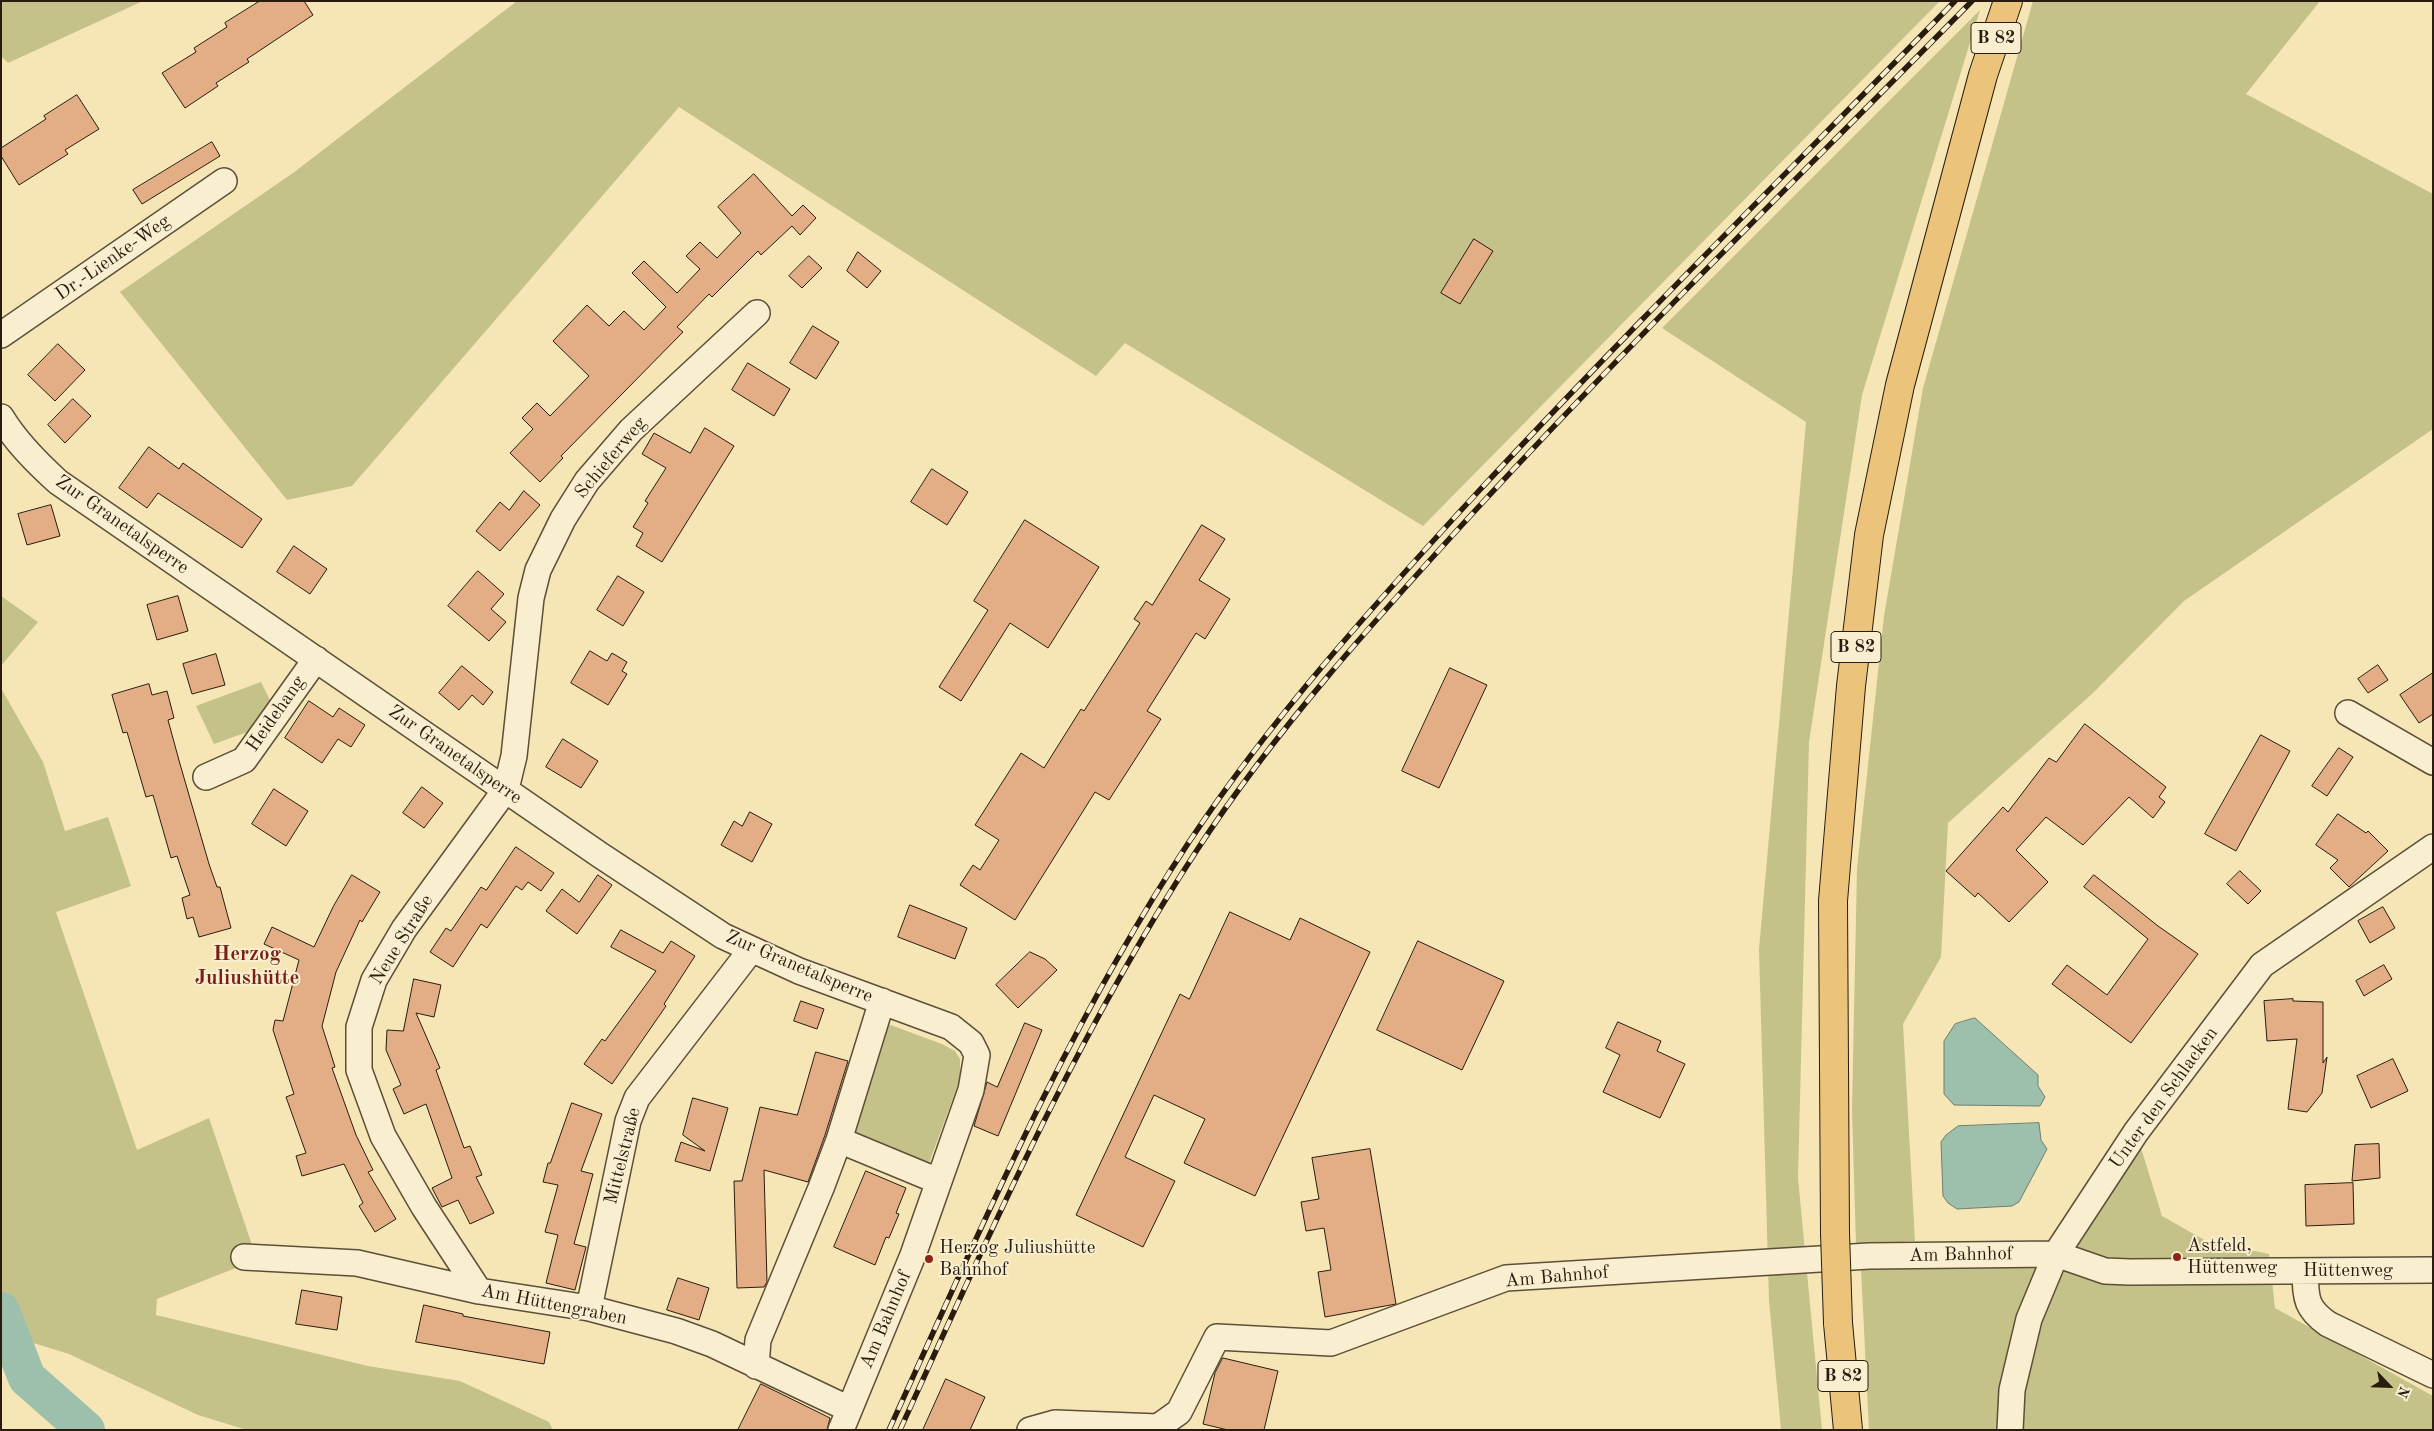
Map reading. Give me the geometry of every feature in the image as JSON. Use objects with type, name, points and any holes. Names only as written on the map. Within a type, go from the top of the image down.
[{"type":"highway","name":"B 82","points":[[1848,1430],[1838,1323],[1835,1233],[1833,901],[1851,686],[1869,535],[1900,385],[1983,75],[2008,1]]},
{"type":"street","name":"Dr.-Lienke-Weg","points":[[1,335],[224,181]]},
{"type":"street","name":"Schieferweg","points":[[506,789],[514,756],[531,598],[538,570],[563,519],[587,481],[631,430],[757,313]]},
{"type":"street","name":"Zur Granetalsperre","points":[[1,417],[9,430],[33,459],[58,482],[722,936],[751,950],[951,1027]]},
{"type":"street","name":"Heidehang","points":[[206,777],[244,760],[316,659]]},
{"type":"street","points":[[2348,713],[2433,762]]},
{"type":"street","name":"Neue Straße","points":[[479,1291],[424,1207],[383,1136],[360,1070],[359,1027],[374,980],[404,928],[506,789]]},
{"type":"street","name":"Unter den Schlacken","points":[[2010,1430],[2012,1390],[2029,1319],[2056,1254],[2136,1132],[2262,965],[2433,847]]},
{"type":"street","name":"Mittelstraße","points":[[589,1308],[628,1121],[637,1098],[751,950]]},
{"type":"street","points":[[756,1366],[758,1340],[839,1140],[882,1001]]},
{"type":"street","name":"Am Bahnhof","points":[[845,1419],[913,1255],[971,1090],[977,1055],[971,1043],[951,1027]]},
{"type":"street","points":[[839,1140],[938,1180]]},
{"type":"street","name":"Hüttenweg","points":[[2056,1254],[2104,1271],[2433,1270]]},
{"type":"street","name":"Am Bahnhof","points":[[1030,1430],[1055,1423],[1158,1427],[1179,1412],[1217,1337],[1331,1342],[1506,1278],[1869,1256],[2056,1254]]},
{"type":"street","name":"Am Hüttengraben","points":[[244,1257],[357,1263],[479,1291],[589,1308],[676,1331],[712,1344],[756,1366],[845,1419]]},
{"type":"street","points":[[2305,1271],[2306,1292],[2312,1314],[2328,1324],[2433,1375]]},
{"type":"shaded area","points":[[1,1],[143,1],[8,63],[1,56]]},
{"type":"shaded area","points":[[517,1],[1940,1],[1423,526],[1125,343],[1096,376],[679,107],[352,486],[287,500],[120,292],[293,173]]},
{"type":"shaded area","points":[[2033,1],[2320,1],[2246,94],[2433,194],[2433,429],[2184,601],[2093,693],[1948,823],[1941,957],[1903,1024],[1915,1241],[1856,1245],[1852,1109],[1857,868],[1884,616],[1923,388]]},
{"type":"shaded area","points":[[1980,10],[1862,395],[1809,742],[1798,1178],[1822,1430],[1781,1430],[1769,1301],[1759,949],[1806,422],[1662,328]]},
{"type":"shaded area","points":[[1,596],[38,622],[1,666]]},
{"type":"shaded area","points":[[261,682],[272,704],[253,730],[214,744],[196,706]]},
{"type":"shaded area","points":[[1,688],[43,762],[65,831],[108,817],[131,886],[56,912],[137,1150],[209,1118],[252,1245],[246,1264],[157,1299],[156,1315],[368,1366],[460,1381],[549,1422],[553,1430],[247,1430],[198,1415],[69,1354],[1,1333]]},
{"type":"shaded area","points":[[1975,1018],[2038,1075],[2038,1086],[2045,1097],[2040,1106],[1954,1105],[1944,1094],[1944,1041],[1955,1024]]},
{"type":"shaded area","points":[[885,1023],[942,1044],[955,1051],[960,1059],[960,1079],[929,1163],[850,1134]]},
{"type":"shaded area","points":[[2039,1123],[2041,1140],[2047,1149],[2019,1202],[2012,1206],[1957,1209],[1948,1203],[1943,1196],[1941,1142],[1946,1135],[1958,1126]]},
{"type":"shaded area","points":[[2138,1138],[2162,1216],[2206,1241],[2269,1254],[2275,1308],[2433,1396],[2433,1430],[1869,1430],[1861,1269],[2061,1265]]},
{"type":"building","points":[[260,1],[304,1],[313,15],[247,59],[249,62],[216,83],[218,86],[185,108],[162,73],[196,52],[194,48],[227,27],[225,23]]},
{"type":"building","points":[[77,95],[99,129],[65,150],[68,154],[19,185],[1,156],[1,148],[46,119],[44,116]]},
{"type":"building","points":[[212,142],[220,156],[142,204],[133,190]]},
{"type":"building","points":[[754,174],[792,216],[803,205],[816,218],[800,235],[792,226],[761,255],[758,251],[712,297],[709,294],[677,327],[683,332],[561,456],[563,458],[540,482],[510,453],[533,429],[522,418],[537,403],[550,416],[589,376],[553,341],[587,305],[609,326],[624,311],[644,330],[666,307],[632,273],[644,261],[677,293],[700,269],[686,256],[700,242],[717,258],[741,233],[718,207]]},
{"type":"building","points":[[1474,239],[1493,251],[1460,304],[1441,293]]},
{"type":"building","points":[[858,252],[881,271],[867,288],[847,271]]},
{"type":"building","points":[[809,256],[822,268],[802,288],[789,276]]},
{"type":"building","points":[[813,326],[839,342],[816,379],[790,363]]},
{"type":"building","points":[[58,344],[85,370],[55,401],[28,375]]},
{"type":"building","points":[[748,363],[790,389],[774,416],[732,390]]},
{"type":"building","points":[[73,399],[91,416],[65,443],[48,425]]},
{"type":"building","points":[[705,428],[734,446],[662,562],[636,546],[643,533],[633,527],[648,503],[645,501],[666,468],[642,454],[654,433],[690,453]]},
{"type":"building","points":[[149,447],[179,469],[183,463],[262,519],[242,548],[158,493],[147,508],[119,488]]},
{"type":"building","points":[[932,469],[968,492],[947,525],[911,502]]},
{"type":"building","points":[[524,491],[540,505],[500,551],[476,531],[500,502],[509,510]]},
{"type":"building","points":[[51,505],[60,536],[27,545],[18,514]]},
{"type":"building","points":[[1025,520],[1099,567],[1048,648],[1010,623],[961,701],[939,687],[988,610],[974,601]]},
{"type":"building","points":[[1202,525],[1225,539],[1199,580],[1230,599],[1205,639],[1196,633],[1147,711],[1161,719],[1109,800],[1095,792],[1015,920],[960,885],[973,865],[980,870],[999,840],[975,825],[1021,753],[1044,768],[1081,709],[1084,711],[1140,623],[1134,619],[1146,601],[1152,605]]},
{"type":"building","points":[[294,546],[327,569],[310,594],[277,572]]},
{"type":"building","points":[[478,571],[504,594],[491,609],[506,622],[489,641],[448,606]]},
{"type":"building","points":[[618,576],[644,592],[623,626],[597,610]]},
{"type":"building","points":[[178,596],[188,631],[157,640],[147,605]]},
{"type":"building","points":[[590,651],[607,661],[612,653],[627,662],[622,671],[627,674],[608,705],[571,683]]},
{"type":"building","points":[[216,654],[225,685],[192,694],[183,664]]},
{"type":"building","points":[[2378,665],[2388,680],[2368,693],[2358,679]]},
{"type":"building","points":[[462,666],[493,692],[483,705],[472,695],[459,710],[439,693]]},
{"type":"building","points":[[1450,668],[1487,685],[1439,788],[1402,771]]},
{"type":"building","points":[[2433,673],[2433,714],[2419,723],[2400,695]]},
{"type":"building","points":[[149,684],[152,695],[167,691],[174,718],[168,720],[209,864],[217,887],[220,887],[231,928],[199,937],[193,917],[187,919],[182,898],[190,895],[177,856],[171,858],[153,795],[146,797],[127,732],[123,733],[112,695]]},
{"type":"building","points":[[309,701],[333,717],[339,708],[365,725],[351,747],[338,739],[322,763],[285,738]]},
{"type":"building","points":[[2085,724],[2166,787],[2159,797],[2165,802],[2153,818],[2129,797],[2083,845],[2046,817],[2016,850],[2048,882],[2009,922],[1978,893],[1975,897],[1946,871],[2003,807],[2008,812],[2049,758],[2056,762]]},
{"type":"building","points":[[2261,735],[2290,751],[2236,851],[2205,834]]},
{"type":"building","points":[[563,739],[598,761],[581,788],[546,767]]},
{"type":"building","points":[[2339,748],[2353,757],[2327,796],[2312,786]]},
{"type":"building","points":[[422,787],[443,803],[424,828],[403,813]]},
{"type":"building","points":[[274,789],[308,811],[286,846],[252,824]]},
{"type":"building","points":[[750,812],[772,824],[752,862],[721,845],[734,821],[742,826]]},
{"type":"building","points":[[2338,814],[2366,833],[2368,831],[2388,851],[2349,887],[2330,868],[2338,860],[2316,845]]},
{"type":"building","points":[[516,847],[554,873],[541,891],[528,882],[522,890],[516,886],[487,928],[481,924],[453,967],[430,952],[446,928],[451,931],[481,887],[486,890]]},
{"type":"building","points":[[2240,871],[2261,891],[2248,904],[2227,884]]},
{"type":"building","points":[[352,875],[380,892],[362,922],[360,920],[336,972],[322,1026],[335,1067],[332,1068],[356,1135],[373,1170],[368,1172],[396,1219],[375,1232],[359,1206],[363,1203],[344,1164],[302,1176],[296,1156],[306,1153],[286,1097],[294,1094],[273,1030],[275,1020],[283,1021],[299,960],[264,944],[272,927],[314,947],[333,907]]},
{"type":"building","points":[[598,875],[612,885],[577,934],[546,911],[562,889],[579,902]]},
{"type":"building","points":[[2094,875],[2158,926],[2198,954],[2131,1043],[2052,984],[2067,965],[2107,995],[2148,939],[2084,887]]},
{"type":"building","points":[[910,905],[967,928],[955,959],[898,937]]},
{"type":"building","points":[[2383,907],[2395,928],[2370,943],[2358,921]]},
{"type":"building","points":[[1230,912],[1290,940],[1300,918],[1370,952],[1255,1196],[1184,1163],[1205,1119],[1154,1095],[1125,1157],[1175,1181],[1143,1247],[1076,1215],[1180,994],[1189,999]]},
{"type":"building","points":[[621,930],[663,953],[671,941],[695,956],[664,1004],[666,1006],[612,1084],[584,1064],[602,1039],[605,1041],[656,971],[611,947]]},
{"type":"building","points":[[1418,941],[1504,981],[1462,1070],[1377,1030]]},
{"type":"building","points":[[1030,952],[1045,959],[1057,970],[1018,1008],[996,985]]},
{"type":"building","points":[[2384,965],[2392,979],[2364,996],[2356,981]]},
{"type":"building","points":[[414,979],[441,985],[434,1017],[416,1013],[440,1068],[436,1070],[464,1148],[470,1146],[482,1175],[476,1177],[494,1213],[470,1224],[458,1200],[442,1207],[432,1188],[452,1178],[426,1104],[404,1114],[393,1089],[401,1085],[386,1050],[387,1030],[403,1031]]},
{"type":"building","points":[[2293,999],[2293,1001],[2323,1002],[2323,1063],[2327,1057],[2322,1093],[2307,1112],[2288,1109],[2297,1039],[2267,1041],[2264,1001]]},
{"type":"building","points":[[801,1001],[824,1009],[817,1029],[794,1021]]},
{"type":"building","points":[[1618,1022],[1661,1041],[1657,1051],[1685,1064],[1660,1118],[1603,1092],[1620,1055],[1606,1048]]},
{"type":"building","points":[[1025,1023],[1042,1030],[998,1136],[974,1126],[987,1082],[997,1087]]},
{"type":"building","points":[[816,1052],[848,1061],[825,1135],[808,1182],[764,1170],[767,1282],[764,1287],[737,1288],[734,1181],[742,1181],[760,1107],[797,1115]]},
{"type":"building","points":[[2393,1059],[2408,1091],[2371,1108],[2357,1076]]},
{"type":"building","points":[[693,1098],[728,1108],[710,1171],[675,1161],[681,1142],[705,1151],[683,1135]]},
{"type":"building","points":[[572,1103],[602,1114],[581,1171],[593,1174],[574,1244],[586,1247],[575,1290],[546,1283],[558,1235],[545,1232],[558,1185],[543,1182],[548,1163],[550,1163]]},
{"type":"building","points":[[2379,1144],[2380,1178],[2352,1181],[2355,1145]]},
{"type":"building","points":[[1370,1149],[1396,1304],[1325,1317],[1318,1272],[1331,1270],[1324,1228],[1306,1231],[1301,1202],[1319,1199],[1312,1158]]},
{"type":"building","points":[[866,1171],[906,1188],[896,1213],[899,1214],[889,1238],[886,1237],[875,1265],[834,1247]]},
{"type":"building","points":[[2353,1183],[2354,1224],[2306,1226],[2305,1185]]},
{"type":"building","points":[[678,1278],[709,1288],[699,1320],[667,1310]]},
{"type":"building","points":[[302,1290],[342,1297],[337,1330],[296,1324]]},
{"type":"building","points":[[424,1305],[463,1314],[463,1316],[550,1332],[544,1364],[416,1342]]},
{"type":"building","points":[[1223,1358],[1278,1371],[1264,1430],[1228,1430],[1203,1424],[1215,1373]]},
{"type":"building","points":[[946,1379],[985,1397],[970,1430],[923,1430]]},
{"type":"building","points":[[761,1384],[830,1418],[827,1430],[738,1430]]},
{"type":"waterway","points":[[1,1311],[27,1378],[86,1430]]},
{"type":"railway","points":[[889,1430],[1027,1130],[1103,983],[1189,842],[1255,750],[1289,706],[1362,620],[1476,494],[1654,307],[1955,1]]},
{"type":"railway","points":[[900,1430],[1002,1207],[1074,1061],[1154,919],[1197,850],[1260,761],[1293,718],[1363,635],[1533,448],[1657,319],[1972,1]]},
{"type":"place","name":"Astfeld, Hüttenweg","points":[[2177,1257]]},
{"type":"place","name":"Herzog Juliushütte Bahnhof","points":[[929,1259]]},
{"type":"district","name":"Herzog Juliushütte","points":[[247,966]]}]
